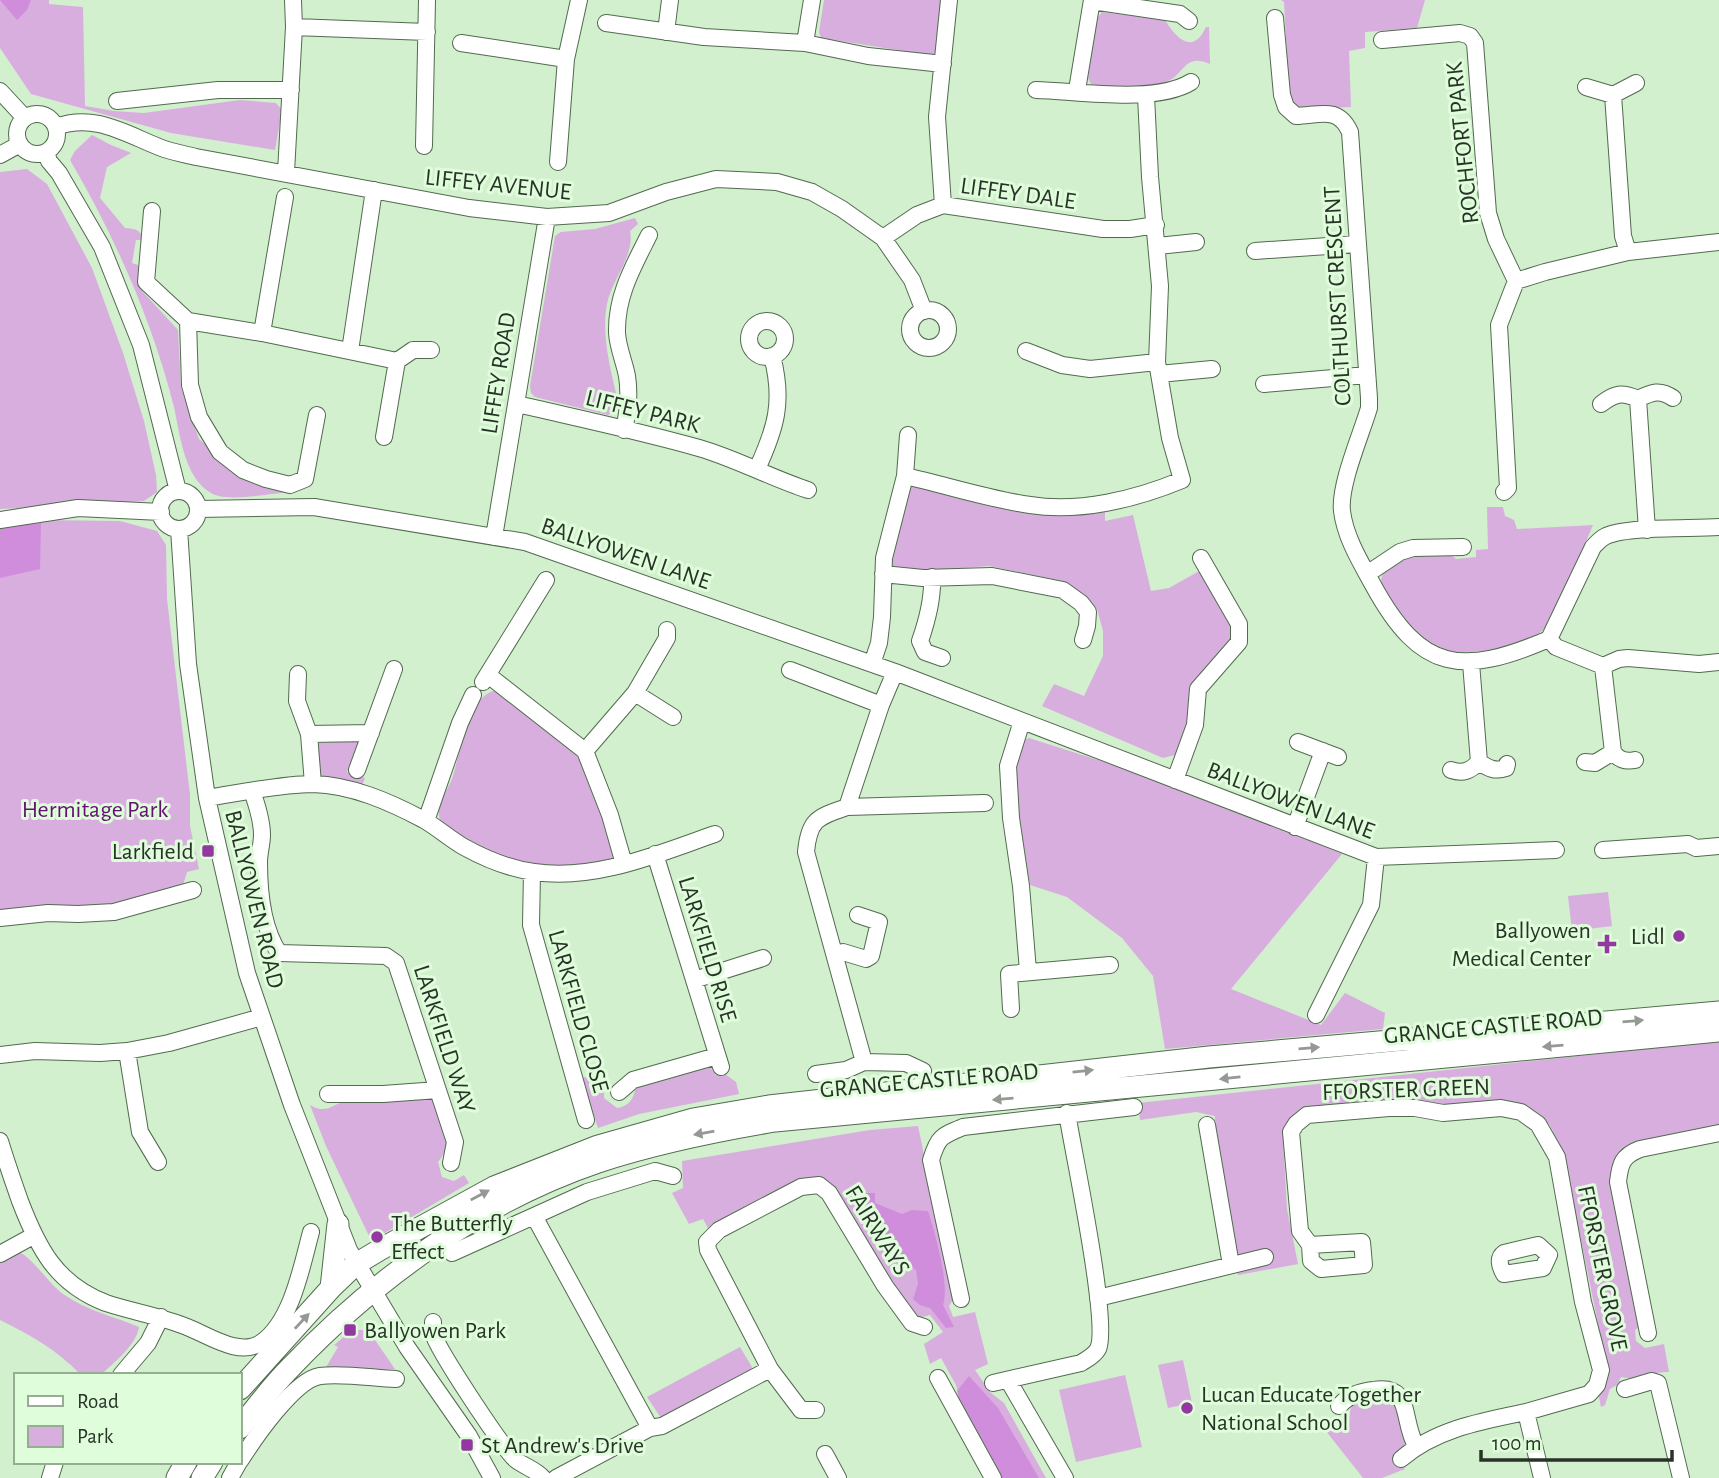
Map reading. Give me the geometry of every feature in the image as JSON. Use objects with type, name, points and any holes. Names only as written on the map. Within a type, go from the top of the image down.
[{"type":"main road","name":"GRANGE CASTLE ROAD","points":[[242,1387],[331,1287],[356,1264],[411,1231],[494,1187],[598,1146],[693,1119],[769,1106],[1209,1056],[1719,1012]]},
{"type":"main road","name":"GRANGE CASTLE ROAD","points":[[242,1426],[290,1367],[365,1297],[450,1236],[513,1199],[596,1163],[688,1136],[775,1121],[1719,1031]]},
{"type":"main road","points":[[331,1287],[338,1224]]},
{"type":"street","points":[[286,172],[293,0]]},
{"type":"street","points":[[424,146],[427,0]]},
{"type":"street","points":[[558,162],[566,59],[579,0]]},
{"type":"street","points":[[666,32],[670,0]]},
{"type":"street","points":[[805,43],[812,0]]},
{"type":"street","points":[[943,205],[936,117],[949,0]]},
{"type":"street","points":[[1077,90],[1092,1],[1180,14],[1189,21]]},
{"type":"street","name":"COLTHURST CRESCENT","points":[[1275,18],[1282,95],[1286,107],[1296,116],[1334,114],[1343,119],[1350,132],[1369,408],[1343,491],[1342,510],[1346,529],[1367,574],[1401,629],[1415,643],[1434,655],[1471,663],[1512,654],[1549,639]]},
{"type":"street","points":[[606,23],[704,37],[805,43],[868,56],[943,64]]},
{"type":"street","points":[[294,27],[427,32]]},
{"type":"street","name":"ROCHFORT PARK","points":[[1382,40],[1460,33],[1470,36],[1475,43],[1489,213],[1496,239],[1516,281]]},
{"type":"street","points":[[461,43],[566,59]]},
{"type":"street","points":[[1036,90],[1077,90],[1146,96],[1181,88],[1191,82]]},
{"type":"street","points":[[1586,87],[1613,95],[1636,83]]},
{"type":"street","points":[[117,101],[218,90],[291,90]]},
{"type":"street","points":[[0,91],[24,118]]},
{"type":"street","points":[[1613,95],[1624,240],[1628,252]]},
{"type":"street","points":[[905,476],[1031,506],[1055,507],[1103,502],[1160,489],[1182,480],[1170,438],[1158,368],[1158,246],[1150,177],[1146,96]]},
{"type":"street","points":[[36,114],[53,121],[57,138],[46,152],[29,152],[20,144],[18,128],[24,118],[36,114]]},
{"type":"street","name":"LIFFEY AVENUE","points":[[56,127],[78,121],[96,122],[162,148],[196,158],[286,172],[469,208],[547,217],[609,213],[666,192],[716,179],[777,182],[812,192],[883,238],[912,280],[924,311]]},
{"type":"street","points":[[0,155],[20,144]]},
{"type":"street","points":[[46,152],[102,247],[136,333],[178,491]]},
{"type":"street","points":[[350,351],[374,190]]},
{"type":"street","points":[[262,333],[285,197]]},
{"type":"street","name":"LIFFEY DALE","points":[[883,238],[917,215],[943,205],[1103,229],[1156,225]]},
{"type":"street","points":[[152,211],[146,282],[188,321],[262,333],[397,361]]},
{"type":"street","name":"LIFFEY ROAD","points":[[494,537],[547,217]]},
{"type":"street","points":[[624,430],[629,411],[629,393],[617,334],[618,311],[628,277],[649,235]]},
{"type":"street","points":[[1158,246],[1196,242]]},
{"type":"street","points":[[1504,492],[1508,488],[1499,326],[1516,281],[1628,252],[1719,242]]},
{"type":"street","points":[[1255,251],[1357,244]]},
{"type":"street","points":[[188,321],[190,385],[199,417],[220,453],[243,470],[290,485],[305,479],[317,415]]},
{"type":"street","points":[[384,437],[397,361],[413,350],[431,350]]},
{"type":"street","points":[[1026,351],[1062,365],[1090,369],[1212,369]]},
{"type":"street","points":[[757,469],[775,419],[779,394],[772,356]]},
{"type":"street","points":[[1264,384],[1367,375]]},
{"type":"street","points":[[1601,404],[1619,393],[1638,399],[1656,391],[1673,398]]},
{"type":"street","points":[[1638,399],[1647,530]]},
{"type":"street","name":"LIFFEY PARK","points":[[517,404],[700,448],[808,490]]},
{"type":"street","points":[[872,664],[879,643],[883,574],[890,528],[905,476],[908,435]]},
{"type":"street","points":[[178,491],[184,491],[194,498],[198,509],[198,515],[191,525],[179,529],[165,522],[160,512],[163,500],[172,492],[178,491]]},
{"type":"street","name":"BALLYOWEN LANE","points":[[198,509],[314,507],[525,542],[895,672],[1376,857],[1556,850]]},
{"type":"street","points":[[0,520],[78,509],[160,512]]},
{"type":"street","points":[[1719,527],[1647,530],[1602,537],[1593,547],[1549,639],[1556,647],[1603,666],[1628,658],[1699,664],[1719,662]]},
{"type":"street","name":"BALLYOWEN ROAD","points":[[179,529],[188,664],[207,798],[244,961],[261,1017],[338,1224],[356,1264],[365,1297],[407,1347],[469,1436],[492,1478]]},
{"type":"street","points":[[1367,574],[1400,552],[1413,548],[1463,547]]},
{"type":"street","points":[[1175,780],[1195,725],[1198,690],[1239,642],[1239,624],[1201,558]]},
{"type":"street","points":[[883,574],[932,577],[992,576],[1063,590],[1082,603],[1088,612],[1083,640]]},
{"type":"street","points":[[932,577],[933,589],[920,641],[925,652],[942,658]]},
{"type":"street","points":[[426,821],[460,723],[481,684],[546,580]]},
{"type":"street","points":[[584,751],[635,693],[667,638],[667,630]]},
{"type":"street","points":[[1451,770],[1461,773],[1472,769],[1479,762],[1471,663]]},
{"type":"street","points":[[1603,666],[1613,752],[1619,759],[1635,760]]},
{"type":"street","points":[[357,770],[394,668]]},
{"type":"street","points":[[790,670],[881,705]]},
{"type":"street","points":[[847,807],[881,705],[895,672]]},
{"type":"street","points":[[298,674],[297,701],[309,734],[313,784]]},
{"type":"street","points":[[481,684],[584,751],[610,815],[624,864]]},
{"type":"street","points":[[635,693],[673,717]]},
{"type":"street","points":[[1022,721],[1008,766],[1028,971]]},
{"type":"street","points":[[309,734],[371,733]]},
{"type":"street","points":[[1295,827],[1330,754],[1298,743]]},
{"type":"street","points":[[1585,762],[1595,763],[1613,752]]},
{"type":"street","points":[[1479,762],[1498,771],[1506,768],[1507,764]]},
{"type":"street","points":[[207,798],[313,784],[348,789],[382,799],[426,821],[465,847],[506,865],[532,872],[581,874],[624,864],[715,834]]},
{"type":"street","name":"LARKFIELD WAY","points":[[252,791],[260,817],[262,835],[258,861],[262,901],[271,941],[279,953],[386,957],[396,963],[455,1142],[451,1163]]},
{"type":"street","points":[[864,1062],[806,852],[813,823],[826,814],[847,807],[985,803]]},
{"type":"street","points":[[1603,850],[1688,844],[1696,848],[1719,846]]},
{"type":"street","name":"LARKFIELD RISE","points":[[619,1092],[633,1080],[719,1062],[655,854]]},
{"type":"street","points":[[1316,1015],[1371,905],[1376,857]]},
{"type":"street","name":"LARKFIELD CLOSE","points":[[532,872],[531,925],[586,1120]]},
{"type":"street","points":[[0,918],[48,913],[114,912],[193,890]]},
{"type":"street","points":[[835,955],[843,952],[866,959],[871,956],[879,922],[858,915]]},
{"type":"street","points":[[694,980],[759,959]]},
{"type":"street","points":[[1011,1009],[1009,974],[1110,965]]},
{"type":"street","points":[[0,1055],[35,1051],[127,1051],[170,1043],[261,1017]]},
{"type":"street","points":[[127,1051],[140,1132],[158,1161]]},
{"type":"street","points":[[816,1074],[846,1070],[864,1062],[906,1063],[923,1071]]},
{"type":"street","points":[[328,1094],[438,1090]]},
{"type":"street","points":[[961,1299],[931,1160],[936,1142],[947,1133],[963,1127],[1134,1107]]},
{"type":"street","name":"FFORSTER GREEN","points":[[1310,1245],[1300,1231],[1291,1132],[1307,1115],[1389,1108],[1415,1108],[1443,1113],[1501,1108],[1521,1112]]},
{"type":"street","name":"FFORSTER GROVE","points":[[1401,1459],[1416,1446],[1445,1433],[1589,1394],[1597,1385],[1601,1370],[1572,1249],[1557,1157],[1538,1124],[1521,1112]]},
{"type":"street","points":[[1065,1478],[1000,1381],[1081,1363],[1098,1349],[1101,1334],[1098,1298],[1067,1113]]},
{"type":"street","points":[[1207,1125],[1231,1265]]},
{"type":"street","points":[[1648,1333],[1618,1182],[1620,1166],[1628,1153],[1640,1149],[1719,1133]]},
{"type":"street","points":[[0,1141],[33,1236],[60,1275],[82,1291],[105,1302],[161,1317],[226,1344],[243,1348],[252,1346],[261,1343],[272,1332],[294,1296],[311,1232]]},
{"type":"street","points":[[452,1253],[587,1192],[655,1171],[673,1176]]},
{"type":"street","name":"FAIRWAYS","points":[[770,1368],[708,1250],[709,1239],[719,1230],[801,1187],[819,1185],[829,1193],[885,1286],[912,1323],[924,1327]]},
{"type":"street","points":[[534,1216],[650,1428]]},
{"type":"street","points":[[0,1254],[33,1236]]},
{"type":"street","points":[[1549,1255],[1572,1249]]},
{"type":"street","points":[[1098,1298],[1265,1257]]},
{"type":"street","points":[[123,1373],[142,1352],[161,1317]]},
{"type":"street","points":[[433,1322],[433,1332],[442,1351],[497,1436],[515,1459],[538,1472],[543,1478]]},
{"type":"street","points":[[556,1478],[650,1428],[662,1426],[770,1368],[801,1410],[816,1410]]},
{"type":"street","points":[[242,1458],[267,1424],[307,1380],[320,1376],[396,1379]]},
{"type":"street","points":[[939,1378],[993,1478]]},
{"type":"street","points":[[1625,1389],[1652,1381],[1658,1383],[1681,1478]]},
{"type":"street","points":[[1339,1406],[1348,1396],[1365,1391],[1387,1387],[1396,1390],[1416,1446]]},
{"type":"street","points":[[1526,1412],[1542,1478]]},
{"type":"street","points":[[825,1454],[838,1478]]},
{"type":"green space","points":[[0,0],[49,0],[49,4],[83,7],[85,106],[144,113],[240,100],[276,103],[282,110],[275,150],[171,133],[31,94],[0,48]]},
{"type":"green space","points":[[824,0],[941,0],[935,56],[821,38],[819,32]]},
{"type":"green space","points":[[1281,0],[1425,0],[1417,28],[1365,32],[1365,48],[1349,51],[1351,107],[1302,109],[1293,105],[1289,96],[1284,2]]},
{"type":"green space","points":[[1102,12],[1165,20],[1179,38],[1190,42],[1196,41],[1206,27],[1209,27],[1210,64],[1195,61],[1174,78],[1150,86],[1119,88],[1091,84],[1088,78],[1095,21]]},
{"type":"green space","points":[[92,135],[131,153],[107,167],[100,198],[125,228],[137,230],[142,236],[143,240],[136,240],[132,263],[141,266],[143,292],[178,330],[181,388],[199,439],[233,469],[291,492],[218,496],[202,486],[195,477],[181,442],[174,407],[155,343],[131,280],[70,160],[75,151]]},
{"type":"green space","points":[[27,169],[47,184],[92,268],[123,353],[144,421],[156,475],[157,492],[144,501],[0,509],[0,172]]},
{"type":"green space","points":[[635,218],[638,224],[630,231],[629,249],[610,295],[605,316],[608,353],[618,402],[615,412],[608,415],[535,397],[530,386],[555,236],[561,232],[595,229]]},
{"type":"green space","points":[[913,484],[1105,511],[1105,521],[1133,515],[1151,591],[1169,588],[1201,570],[1232,626],[1235,641],[1195,680],[1186,730],[1175,755],[1163,758],[1042,706],[1054,684],[1084,696],[1103,656],[1103,631],[1097,609],[1084,594],[1062,581],[989,566],[913,572],[891,567],[889,562],[906,490]]},
{"type":"green space","points":[[1487,507],[1503,507],[1505,516],[1514,520],[1517,529],[1593,525],[1557,609],[1543,630],[1528,642],[1504,650],[1453,653],[1433,648],[1414,634],[1384,592],[1381,580],[1383,573],[1405,554],[1445,550],[1456,559],[1476,557],[1476,550],[1488,549]]},
{"type":"green space","name":"Hermitage Park","points":[[41,520],[120,521],[157,531],[166,545],[167,599],[190,795],[190,826],[199,869],[187,872],[183,885],[117,904],[0,911],[0,526]]},
{"type":"green space","points":[[499,690],[577,753],[589,773],[616,854],[612,860],[604,864],[567,867],[535,866],[505,857],[456,835],[440,820],[440,804],[452,779],[466,726],[479,701],[488,693]]},
{"type":"green space","points":[[1029,738],[1189,789],[1342,854],[1231,989],[1321,1025],[1345,993],[1385,1013],[1383,1029],[1165,1049],[1153,976],[1122,938],[1067,897],[1030,885],[1015,795],[1018,759],[1023,740]]},
{"type":"green space","points":[[359,741],[347,772],[365,778],[361,788],[318,778],[315,743]]},
{"type":"green space","points":[[1608,892],[1612,926],[1572,931],[1568,896]]},
{"type":"green space","points":[[1719,1041],[1719,1129],[1616,1159],[1641,1326],[1635,1330],[1636,1341],[1645,1348],[1664,1344],[1669,1372],[1633,1378],[1621,1377],[1617,1385],[1610,1389],[1605,1405],[1601,1407],[1599,1397],[1608,1373],[1563,1151],[1549,1124],[1525,1109],[1312,1109],[1285,1139],[1283,1138],[1287,1209],[1298,1264],[1238,1275],[1213,1132],[1215,1116],[1196,1112],[1140,1120],[1138,1103]]},
{"type":"green space","points":[[709,1065],[715,1075],[725,1074],[736,1082],[739,1094],[639,1114],[598,1128],[581,1078],[585,1077],[604,1086],[604,1098],[617,1108],[629,1103],[638,1084]]},
{"type":"green space","points":[[433,1098],[446,1131],[446,1146],[438,1162],[442,1177],[454,1181],[464,1175],[469,1183],[383,1234],[369,1236],[326,1146],[310,1105],[325,1109],[355,1099]]},
{"type":"green space","points":[[918,1126],[954,1298],[949,1306],[953,1317],[975,1312],[988,1364],[975,1370],[991,1393],[1004,1403],[1046,1478],[997,1478],[963,1414],[956,1385],[941,1358],[930,1364],[924,1344],[943,1332],[930,1315],[918,1318],[887,1277],[832,1184],[818,1177],[804,1178],[708,1228],[703,1219],[689,1224],[672,1193],[683,1188],[682,1161],[870,1130]]},
{"type":"green space","points":[[19,1252],[72,1300],[139,1327],[134,1341],[103,1373],[79,1373],[43,1344],[0,1320],[0,1263]]},
{"type":"green space","points":[[352,1330],[363,1330],[375,1340],[395,1369],[322,1374],[338,1347],[334,1345]]},
{"type":"green space","points":[[740,1347],[752,1367],[750,1372],[661,1418],[647,1397]]},
{"type":"green space","points":[[1183,1360],[1192,1403],[1168,1408],[1158,1365]]},
{"type":"green space","points":[[1125,1375],[1142,1447],[1076,1462],[1059,1390]]},
{"type":"green space","points":[[1385,1396],[1397,1410],[1402,1424],[1405,1445],[1395,1457],[1405,1469],[1382,1478],[1363,1478],[1322,1426],[1328,1416],[1334,1426],[1342,1427],[1347,1422],[1352,1405]]},
{"type":"shaded area","points":[[0,0],[31,0],[27,10],[17,20]]},
{"type":"shaded area","points":[[41,523],[40,569],[0,578],[0,528]]},
{"type":"shaded area","points":[[860,1193],[875,1193],[875,1203],[902,1214],[912,1210],[928,1211],[943,1272],[943,1305],[954,1327],[946,1328],[930,1308],[913,1299],[918,1284],[916,1270],[907,1263],[898,1264],[892,1258],[894,1246],[878,1243],[864,1223]]},
{"type":"shaded area","points":[[969,1376],[998,1408],[1039,1478],[997,1478],[963,1414],[957,1391]]},
{"type":"place","name":"Larkfield","points":[[208,851]]},
{"type":"place","name":"Lidl","points":[[1679,936]]},
{"type":"place","name":"Ballyowen Medical Center","points":[[1607,944]]},
{"type":"place","name":"The Butterfly Effect","points":[[377,1237]]},
{"type":"place","name":"Ballyowen Park","points":[[350,1330]]},
{"type":"place","name":"Lucan Educate Together National School","points":[[1187,1408]]},
{"type":"place","name":"St Andrew's Drive","points":[[467,1445]]}]
